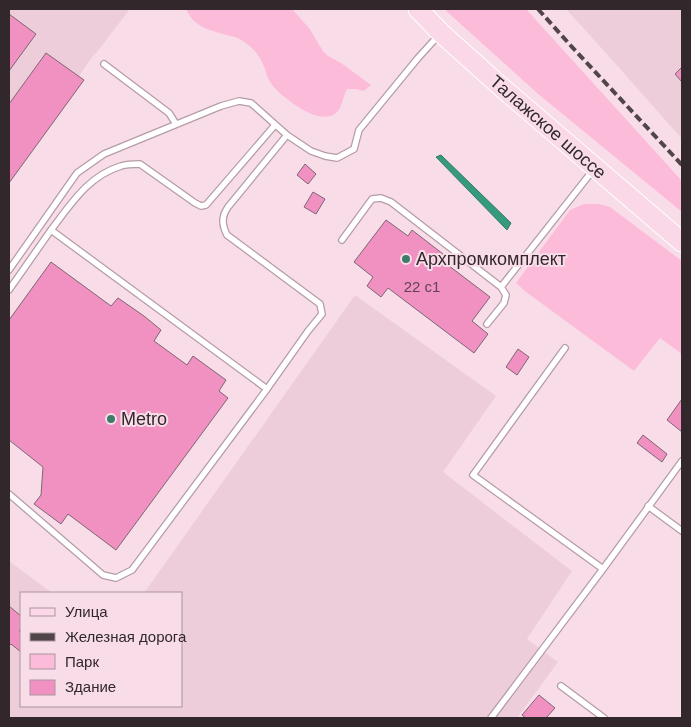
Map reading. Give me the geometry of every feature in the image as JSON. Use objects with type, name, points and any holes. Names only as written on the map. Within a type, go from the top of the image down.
[{"type":"main road","name":"Талажское шоссе","points":[[418,9],[441,33],[499,85],[682,242]]},
{"type":"lane","points":[[9,270],[77,173],[104,154],[221,106],[240,100],[251,104],[287,135],[311,151],[325,156],[337,158],[354,150],[359,130],[441,33]]},
{"type":"lane","points":[[104,64],[169,113],[176,124]]},
{"type":"lane","points":[[9,290],[51,230],[86,186],[99,175],[122,165],[140,164],[195,203],[200,206],[206,205],[275,125]]},
{"type":"lane","points":[[9,494],[103,575],[116,578],[132,570],[322,314],[320,304],[227,235],[223,228],[223,213],[287,135]]},
{"type":"lane","points":[[501,287],[595,167]]},
{"type":"lane","points":[[342,240],[372,199],[381,198],[391,202],[501,287],[506,295],[504,303],[487,324]]},
{"type":"lane","points":[[51,230],[267,389]]},
{"type":"lane","points":[[565,348],[473,475],[603,569]]},
{"type":"lane","points":[[491,718],[682,461]]},
{"type":"lane","points":[[648,506],[682,531]]},
{"type":"lane","points":[[561,686],[604,718]]},
{"type":"shaded area","points":[[9,9],[130,9],[92,57],[9,179]]},
{"type":"shaded area","points":[[566,9],[682,9],[682,139],[613,61]]},
{"type":"shaded area","points":[[441,155],[511,223],[507,230],[436,157]]},
{"type":"shaded area","points":[[355,295],[496,396],[443,472],[572,571],[527,639],[558,662],[517,718],[9,718],[9,561],[51,592],[20,592],[20,707],[182,707],[182,592],[145,592]]},
{"type":"green space","points":[[186,9],[292,9],[309,28],[328,56],[371,85],[364,91],[347,89],[336,113],[321,117],[312,114],[285,98],[273,86],[256,52],[250,46],[238,38],[201,26],[193,20]]},
{"type":"green space","points":[[444,9],[526,9],[682,181],[682,212],[537,93]]},
{"type":"green space","points":[[584,204],[599,204],[610,207],[682,261],[682,354],[660,338],[634,371],[516,283],[570,210]]},
{"type":"building","points":[[9,14],[36,34],[9,71]]},
{"type":"building","points":[[46,53],[84,80],[9,183],[9,104]]},
{"type":"building","points":[[682,67],[682,82],[675,74]]},
{"type":"building","points":[[305,164],[316,174],[308,184],[297,175]]},
{"type":"building","points":[[313,192],[325,199],[316,214],[304,207]]},
{"type":"building","points":[[386,220],[408,236],[412,230],[443,254],[440,259],[490,297],[472,321],[488,334],[474,353],[388,288],[381,297],[367,286],[373,277],[354,262]]},
{"type":"building","name":"Metro","points":[[51,262],[111,306],[118,298],[144,316],[161,330],[154,341],[187,365],[193,356],[226,380],[219,391],[228,398],[116,550],[68,514],[61,524],[34,504],[41,495],[43,467],[9,440],[9,320]]},
{"type":"building","points":[[518,349],[529,357],[517,375],[506,367]]},
{"type":"building","points":[[682,399],[682,432],[667,420]]},
{"type":"building","points":[[643,435],[667,454],[662,462],[637,443]]},
{"type":"building","points":[[9,606],[20,615],[20,651],[11,644],[9,646]]},
{"type":"building","points":[[539,695],[555,708],[546,718],[526,718],[522,715]]},
{"type":"railway","points":[[538,9],[682,165]]},
{"type":"place","name":"Архпромкомплект","points":[[406,259]]},
{"type":"place","name":"Metro","points":[[111,419]]}]
